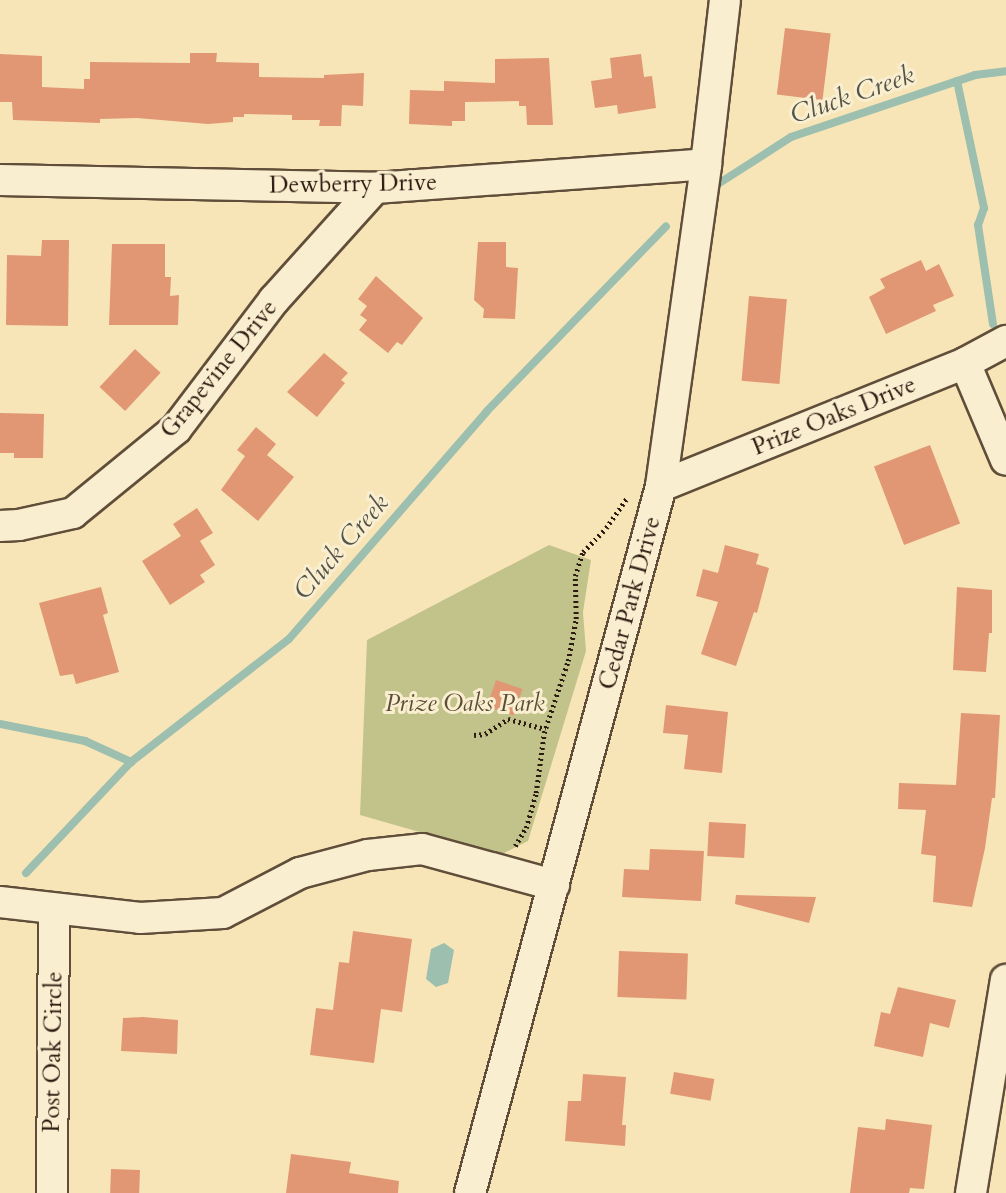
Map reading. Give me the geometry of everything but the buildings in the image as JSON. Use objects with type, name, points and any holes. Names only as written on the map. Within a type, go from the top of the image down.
[{"type":"street","name":"Cedar Park Drive","points":[[470,1193],[661,486],[706,164],[725,0]]},
{"type":"street","name":"Dewberry Drive","points":[[0,180],[375,188],[706,164]]},
{"type":"street","name":"Grapevine Drive","points":[[0,527],[19,526],[73,513],[176,429],[274,300],[375,188]]},
{"type":"street","name":"Prize Oaks Drive","points":[[661,486],[965,363],[1006,341]]},
{"type":"street","points":[[965,363],[1006,460]]},
{"type":"street","points":[[0,902],[54,911],[140,918],[223,913],[300,873],[368,855],[422,849],[554,885]]},
{"type":"street","name":"Post Oak Circle","points":[[52,1193],[54,911]]},
{"type":"street","points":[[971,1193],[1006,979]]},
{"type":"path","points":[[499,870],[526,828],[536,793],[545,729],[569,661],[576,619],[575,576],[583,552],[607,528],[627,499],[631,486]]},
{"type":"path","points":[[474,735],[485,734],[508,719],[545,729]]},
{"type":"green space","name":"Prize Oaks Park","points":[[549,545],[591,560],[583,612],[586,651],[528,841],[500,855],[360,815],[367,640]]},
{"type":"shaded area","points":[[444,943],[454,950],[448,983],[436,987],[426,979],[431,949]]},
{"type":"waterway","name":"Cluck Creek","points":[[721,182],[791,137],[975,75],[1006,71]]},
{"type":"waterway","points":[[957,81],[984,208],[978,225],[993,324]]},
{"type":"waterway","name":"Cluck Creek","points":[[26,873],[131,762],[289,639],[487,411],[666,226]]},
{"type":"waterway","points":[[0,724],[85,741],[131,762]]}]
